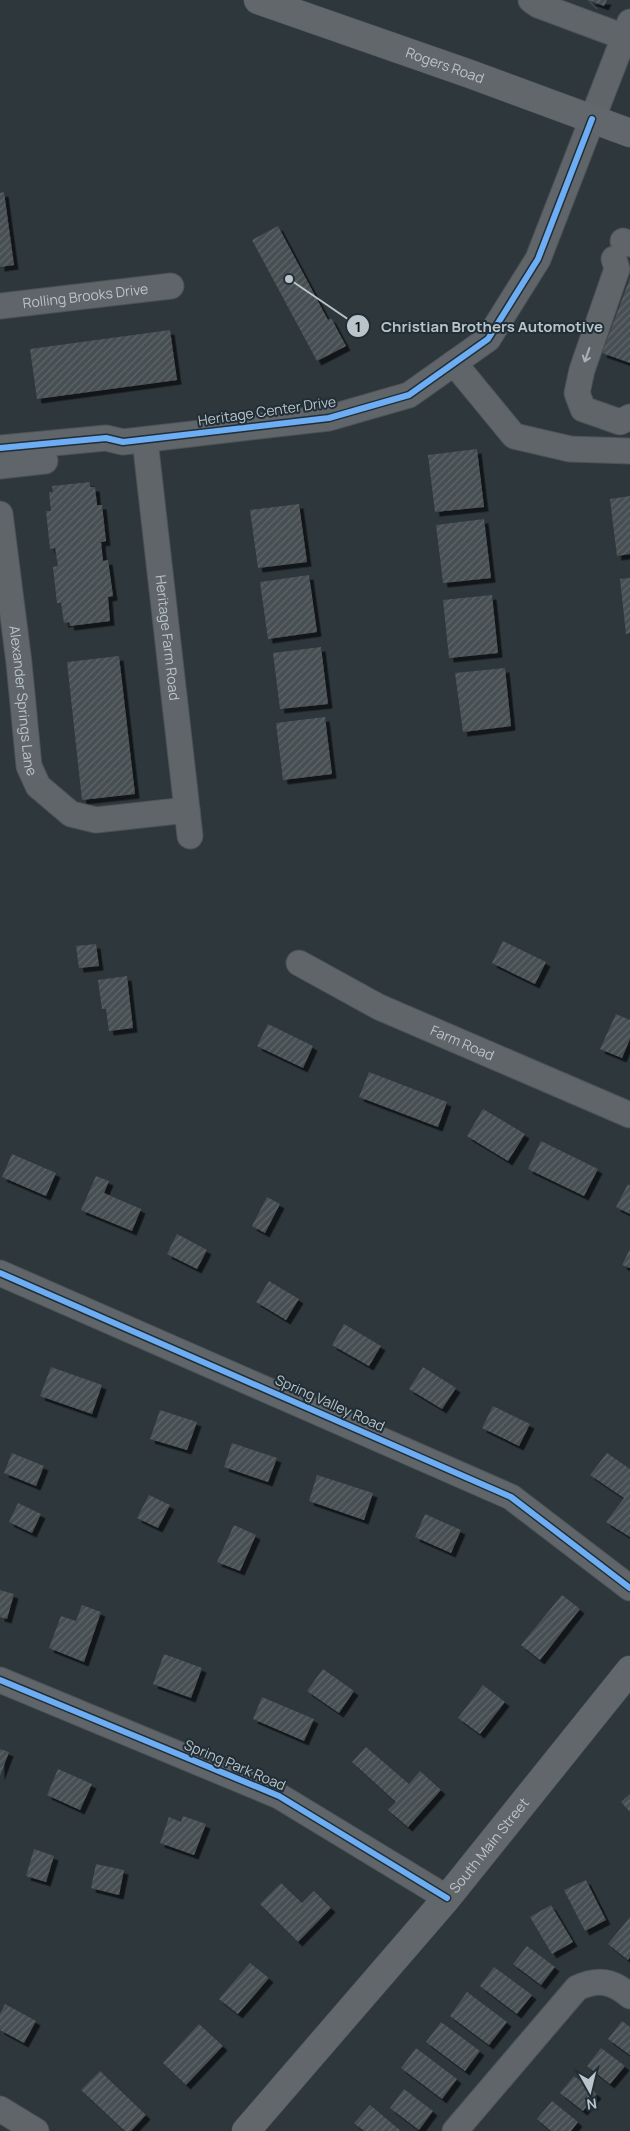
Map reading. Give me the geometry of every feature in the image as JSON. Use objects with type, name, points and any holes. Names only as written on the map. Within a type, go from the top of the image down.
[{"type":"main road","name":"Rogers Road","points":[[258,0],[630,133]]},
{"type":"main road","name":"South Main Street","points":[[246,2131],[447,1898],[630,1670]]},
{"type":"street","points":[[532,0],[538,5],[580,10],[627,29]]},
{"type":"street","name":"Heritage Center Drive","points":[[134,441],[328,418],[409,396],[488,340],[538,259],[627,29]]},
{"type":"street","points":[[622,248],[617,269],[582,370],[577,393],[583,408],[620,422],[630,417]]},
{"type":"street","name":"Rolling Brooks Drive","points":[[0,306],[171,286]]},
{"type":"street","points":[[454,363],[514,436],[570,449],[630,451]]},
{"type":"street","points":[[0,448],[106,438],[134,441]]},
{"type":"street","points":[[0,466],[110,454],[134,441]]},
{"type":"street","name":"Heritage Farm Road","points":[[134,441],[190,836]]},
{"type":"street","name":"Alexander Springs Lane","points":[[0,514],[9,664],[29,766],[38,786],[70,814],[96,820],[187,810]]},
{"type":"street","name":"Farm Road","points":[[299,963],[379,1008],[630,1115]]},
{"type":"street","name":"Spring Valley Road","points":[[0,1273],[511,1496],[630,1588]]},
{"type":"street","name":"Spring Park Road","points":[[0,1680],[279,1796],[447,1898]]},
{"type":"street","points":[[455,2131],[577,1988],[591,1982],[605,1982],[619,1986],[630,1996]]},
{"type":"street","points":[[0,2109],[36,2131]]},
{"type":"building","points":[[588,0],[607,0],[604,6]]},
{"type":"building","points":[[4,192],[14,265],[0,267],[0,193]]},
{"type":"building","points":[[278,226],[328,320],[331,318],[346,346],[317,361],[252,240]]},
{"type":"building","points":[[630,278],[630,363],[602,353]]},
{"type":"building","points":[[170,330],[177,380],[37,399],[30,349]]},
{"type":"building","points":[[477,449],[484,507],[435,512],[428,455]]},
{"type":"building","points":[[90,482],[90,487],[95,487],[97,505],[102,505],[106,541],[101,542],[103,561],[108,560],[113,596],[108,597],[110,621],[70,626],[69,622],[64,623],[61,603],[57,603],[53,567],[58,566],[55,548],[50,549],[46,511],[51,511],[49,492],[53,492],[52,486]]},
{"type":"building","points":[[630,496],[630,554],[617,556],[610,499]]},
{"type":"building","points":[[299,504],[307,562],[258,568],[250,510]]},
{"type":"building","points":[[484,519],[491,578],[443,583],[436,525]]},
{"type":"building","points":[[309,575],[317,632],[268,639],[260,582]]},
{"type":"building","points":[[630,578],[630,633],[626,634],[620,579]]},
{"type":"building","points":[[492,595],[498,653],[449,658],[443,600]]},
{"type":"building","points":[[321,647],[328,704],[280,709],[273,653]]},
{"type":"building","points":[[119,656],[135,794],[82,800],[67,662]]},
{"type":"building","points":[[505,668],[511,726],[463,732],[455,673]]},
{"type":"building","points":[[325,717],[332,774],[283,780],[276,723]]},
{"type":"building","points":[[503,941],[546,962],[535,984],[492,963]]},
{"type":"building","points":[[96,944],[99,966],[79,968],[76,946]]},
{"type":"building","points":[[127,976],[133,1028],[109,1031],[106,1009],[102,1009],[98,980]]},
{"type":"building","points":[[616,1014],[630,1020],[630,1039],[622,1058],[600,1049]]},
{"type":"building","points":[[268,1024],[313,1046],[303,1068],[257,1046]]},
{"type":"building","points":[[369,1072],[447,1102],[438,1127],[359,1097]]},
{"type":"building","points":[[483,1109],[525,1134],[508,1161],[467,1136]]},
{"type":"building","points":[[541,1141],[598,1169],[584,1196],[528,1169]]},
{"type":"building","points":[[12,1154],[56,1173],[46,1196],[2,1177]]},
{"type":"building","points":[[96,1176],[109,1181],[104,1193],[141,1209],[132,1231],[81,1210]]},
{"type":"building","points":[[628,1184],[630,1186],[630,1214],[616,1207]]},
{"type":"building","points":[[267,1197],[280,1204],[265,1233],[252,1226]]},
{"type":"building","points":[[177,1234],[207,1250],[197,1269],[167,1254]]},
{"type":"building","points":[[630,1249],[630,1268],[622,1265]]},
{"type":"building","points":[[269,1281],[299,1299],[286,1320],[256,1302]]},
{"type":"building","points":[[344,1324],[381,1346],[369,1366],[332,1345]]},
{"type":"building","points":[[51,1367],[102,1385],[92,1414],[40,1396]]},
{"type":"building","points":[[423,1367],[456,1388],[442,1409],[409,1389]]},
{"type":"building","points":[[493,1406],[530,1424],[519,1446],[482,1428]]},
{"type":"building","points":[[160,1410],[197,1422],[187,1450],[150,1439]]},
{"type":"building","points":[[232,1443],[277,1458],[268,1482],[224,1467]]},
{"type":"building","points":[[12,1453],[44,1466],[36,1486],[4,1473]]},
{"type":"building","points":[[607,1453],[630,1469],[630,1537],[606,1522],[624,1498],[590,1475]]},
{"type":"building","points":[[317,1475],[373,1493],[364,1520],[309,1501]]},
{"type":"building","points":[[149,1495],[170,1505],[158,1528],[137,1518]]},
{"type":"building","points":[[18,1503],[41,1514],[32,1533],[9,1522]]},
{"type":"building","points":[[425,1514],[461,1530],[451,1553],[415,1537]]},
{"type":"building","points":[[234,1525],[256,1535],[240,1571],[217,1562]]},
{"type":"building","points":[[0,1590],[14,1594],[7,1619],[0,1617]]},
{"type":"building","points":[[562,1595],[580,1609],[540,1660],[521,1645]]},
{"type":"building","points":[[82,1605],[101,1612],[84,1662],[49,1648],[61,1616],[76,1621]]},
{"type":"building","points":[[164,1654],[202,1668],[191,1698],[153,1684]]},
{"type":"building","points":[[323,1669],[354,1691],[339,1713],[307,1691]]},
{"type":"building","points":[[483,1685],[505,1702],[480,1734],[458,1718]]},
{"type":"building","points":[[262,1697],[314,1719],[304,1741],[253,1719]]},
{"type":"building","points":[[366,1747],[409,1784],[420,1771],[441,1790],[408,1827],[388,1810],[396,1802],[352,1762]]},
{"type":"building","points":[[0,1749],[9,1752],[0,1776]]},
{"type":"building","points":[[58,1769],[92,1784],[80,1810],[47,1795]]},
{"type":"building","points":[[630,1794],[630,1812],[621,1802]]},
{"type":"building","points":[[183,1816],[206,1824],[194,1855],[160,1843],[169,1817],[181,1822]]},
{"type":"building","points":[[34,1849],[54,1856],[46,1882],[26,1876]]},
{"type":"building","points":[[96,1864],[124,1870],[119,1895],[91,1888]]},
{"type":"building","points":[[586,1880],[606,1920],[585,1931],[564,1890]]},
{"type":"building","points":[[281,1883],[302,1903],[314,1891],[331,1908],[298,1942],[260,1904]]},
{"type":"building","points":[[551,1905],[573,1942],[552,1954],[530,1917]]},
{"type":"building","points":[[630,1917],[630,1957],[628,1960],[608,1944]]},
{"type":"building","points":[[527,1946],[555,1967],[541,1985],[513,1964]]},
{"type":"building","points":[[250,1963],[269,1978],[238,2014],[219,1999]]},
{"type":"building","points":[[494,1967],[532,1995],[517,2014],[480,1986]]},
{"type":"building","points":[[467,1992],[507,2022],[489,2045],[450,2016]]},
{"type":"building","points":[[5,2004],[36,2021],[24,2043],[0,2030],[0,2014]]},
{"type":"building","points":[[622,2021],[630,2027],[630,2055],[608,2039]]},
{"type":"building","points":[[441,2022],[480,2051],[465,2071],[426,2042]]},
{"type":"building","points":[[199,2024],[223,2046],[186,2085],[163,2063]]},
{"type":"building","points":[[416,2048],[457,2079],[442,2099],[401,2068]]},
{"type":"building","points":[[601,2048],[625,2066],[610,2084],[587,2066]]},
{"type":"building","points":[[100,2071],[146,2115],[131,2131],[125,2131],[81,2090]]},
{"type":"building","points":[[574,2076],[597,2094],[583,2111],[560,2093]]},
{"type":"building","points":[[404,2089],[433,2111],[419,2130],[390,2108]]},
{"type":"building","points":[[552,2101],[578,2122],[571,2131],[551,2131],[537,2119]]},
{"type":"building","points":[[370,2105],[401,2131],[364,2131],[354,2123]]},
{"type":"cycle path","points":[[0,448],[106,438],[123,442],[329,418],[409,395],[488,339],[538,259],[592,119]]},
{"type":"cycle path","points":[[0,1273],[511,1497],[630,1588]]},
{"type":"cycle path","points":[[0,1680],[279,1796],[447,1898]]},
{"type":"place","name":"Christian Brothers Automotive","points":[[289,279]]}]
